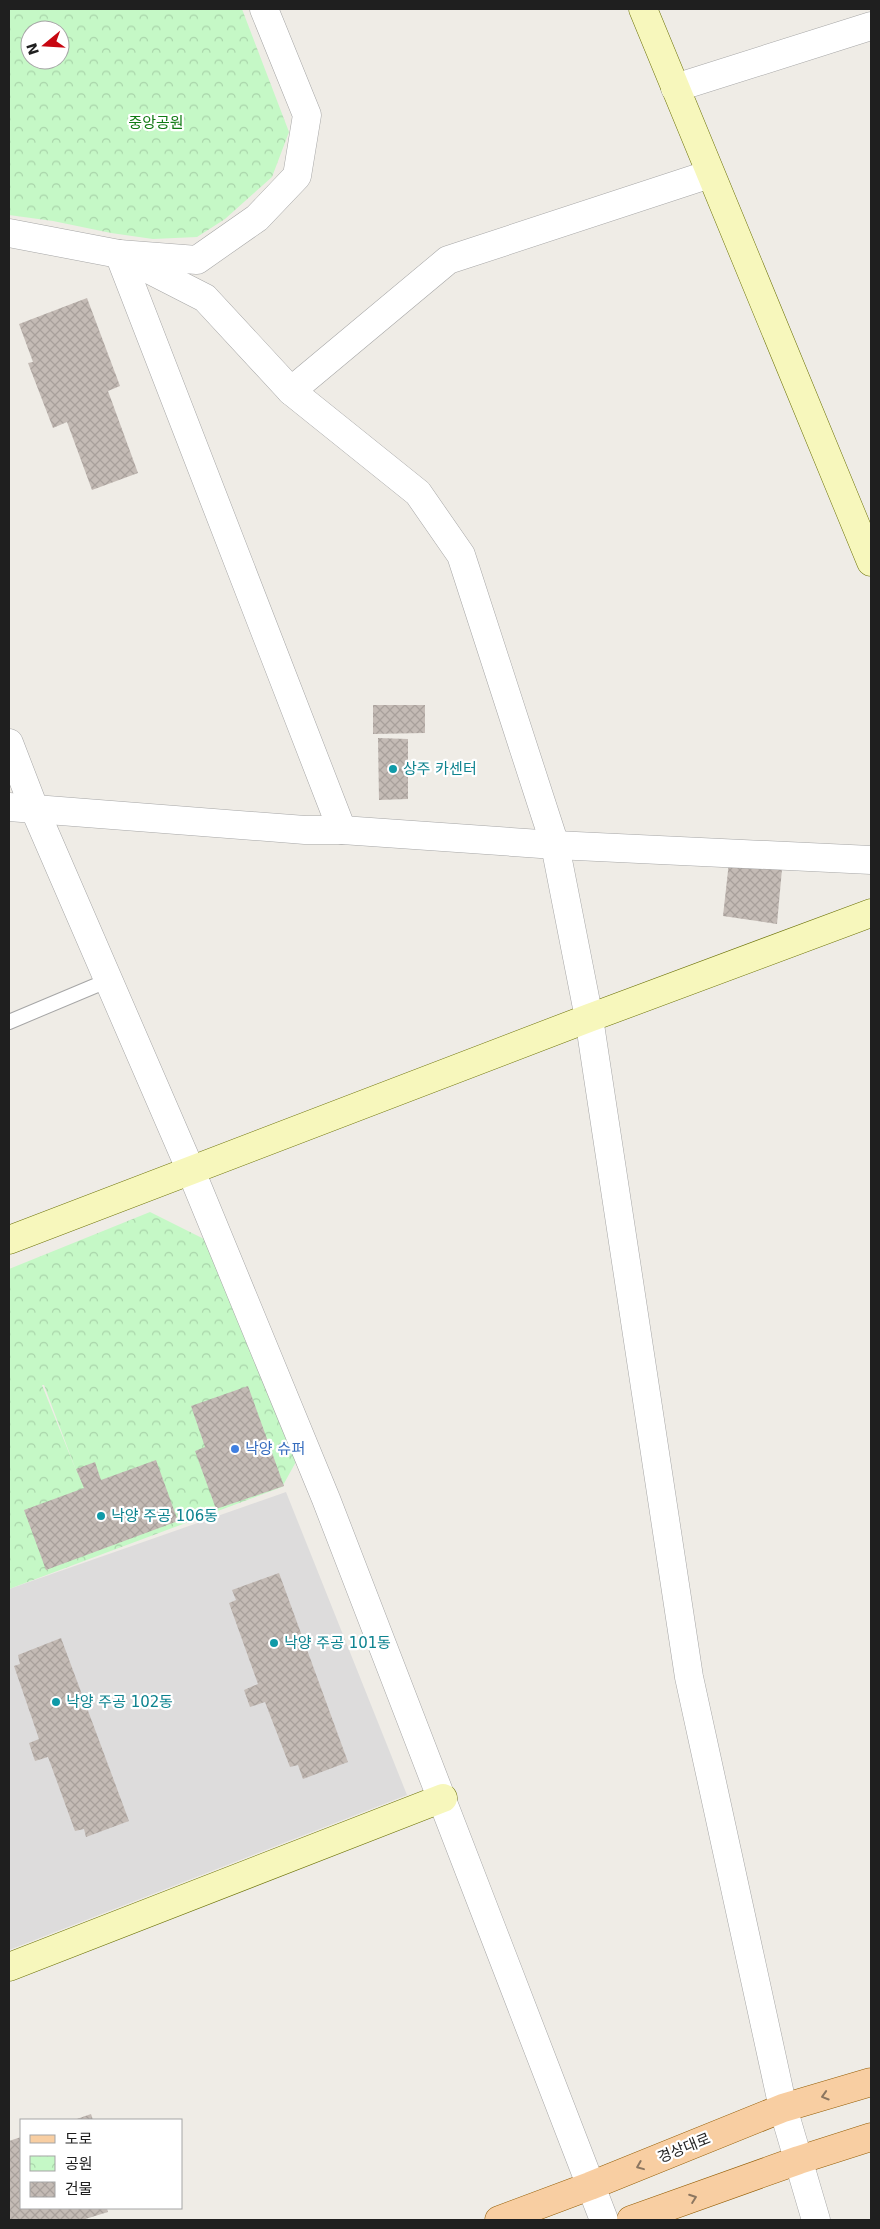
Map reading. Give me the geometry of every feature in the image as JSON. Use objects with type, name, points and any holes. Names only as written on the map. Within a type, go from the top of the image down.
[{"type":"main road","name":"경상대로","points":[[499,2220],[590,2186],[783,2108],[871,2082]]},
{"type":"main road","points":[[631,2220],[799,2160],[871,2138]]},
{"type":"street","points":[[9,233],[119,254],[197,260],[256,218],[297,176],[307,115],[264,9]]},
{"type":"street","points":[[643,9],[871,562]]},
{"type":"street","points":[[675,88],[871,26]]},
{"type":"street","points":[[291,391],[448,260],[710,174]]},
{"type":"street","points":[[119,254],[205,298],[291,391],[418,493],[460,555],[555,844],[589,1018],[689,1677],[783,2108],[816,2220]]},
{"type":"street","points":[[119,254],[342,830]]},
{"type":"street","points":[[9,743],[22,807],[108,980],[191,1171],[326,1499],[443,1798],[604,2220]]},
{"type":"street","points":[[22,807],[305,830],[342,830],[555,844],[871,860]]},
{"type":"street","points":[[9,1240],[589,1018],[871,913]]},
{"type":"street","points":[[9,1967],[443,1798]]},
{"type":"lane","points":[[9,1022],[108,980]]},
{"type":"shaded area","points":[[286,1492],[407,1795],[9,1950],[9,1589]]},
{"type":"green space","name":"중앙공원","points":[[9,9],[242,9],[289,132],[272,177],[225,219],[197,237],[153,239],[111,233],[53,221],[9,215]]},
{"type":"green space","points":[[150,1212],[208,1241],[297,1460],[282,1487],[9,1589],[9,1269]],"holes":[[[42,1385],[44,1385],[77,1473]]]},
{"type":"building","points":[[87,298],[120,386],[108,391],[138,473],[92,490],[67,422],[53,428],[28,363],[33,362],[19,324]]},
{"type":"building","points":[[373,705],[425,705],[425,733],[373,734]]},
{"type":"building","name":"상주 카센터","points":[[378,738],[408,739],[408,799],[379,800]]},
{"type":"building","points":[[729,862],[782,869],[777,924],[723,916]]},
{"type":"building","name":"낙양 슈퍼","points":[[248,1386],[284,1486],[216,1509],[195,1451],[205,1447],[191,1406]]},
{"type":"building","name":"낙양 주공 106동","points":[[156,1460],[178,1521],[46,1570],[24,1510],[84,1488],[76,1469],[95,1462],[101,1480]]},
{"type":"building","name":"낙양 주공 101동","points":[[279,1573],[348,1762],[303,1779],[298,1765],[290,1767],[265,1702],[250,1707],[244,1690],[258,1684],[229,1603],[236,1600],[232,1590]]},
{"type":"building","name":"낙양 주공 102동","points":[[61,1638],[129,1821],[86,1837],[84,1829],[75,1831],[48,1757],[35,1761],[29,1743],[39,1739],[14,1666],[20,1664],[18,1655]]},
{"type":"building","points":[[91,2114],[93,2119],[77,2119]]},
{"type":"building","points":[[20,2137],[20,2209],[107,2209],[108,2212],[82,2220],[9,2220],[9,2141]]},
{"type":"place","name":"상주 카센터","points":[[393,769]]},
{"type":"place","name":"낙양 슈퍼","points":[[235,1449]]},
{"type":"place","name":"낙양 주공 106동","points":[[101,1516]]},
{"type":"place","name":"낙양 주공 101동","points":[[274,1643]]},
{"type":"place","name":"낙양 주공 102동","points":[[56,1702]]}]
